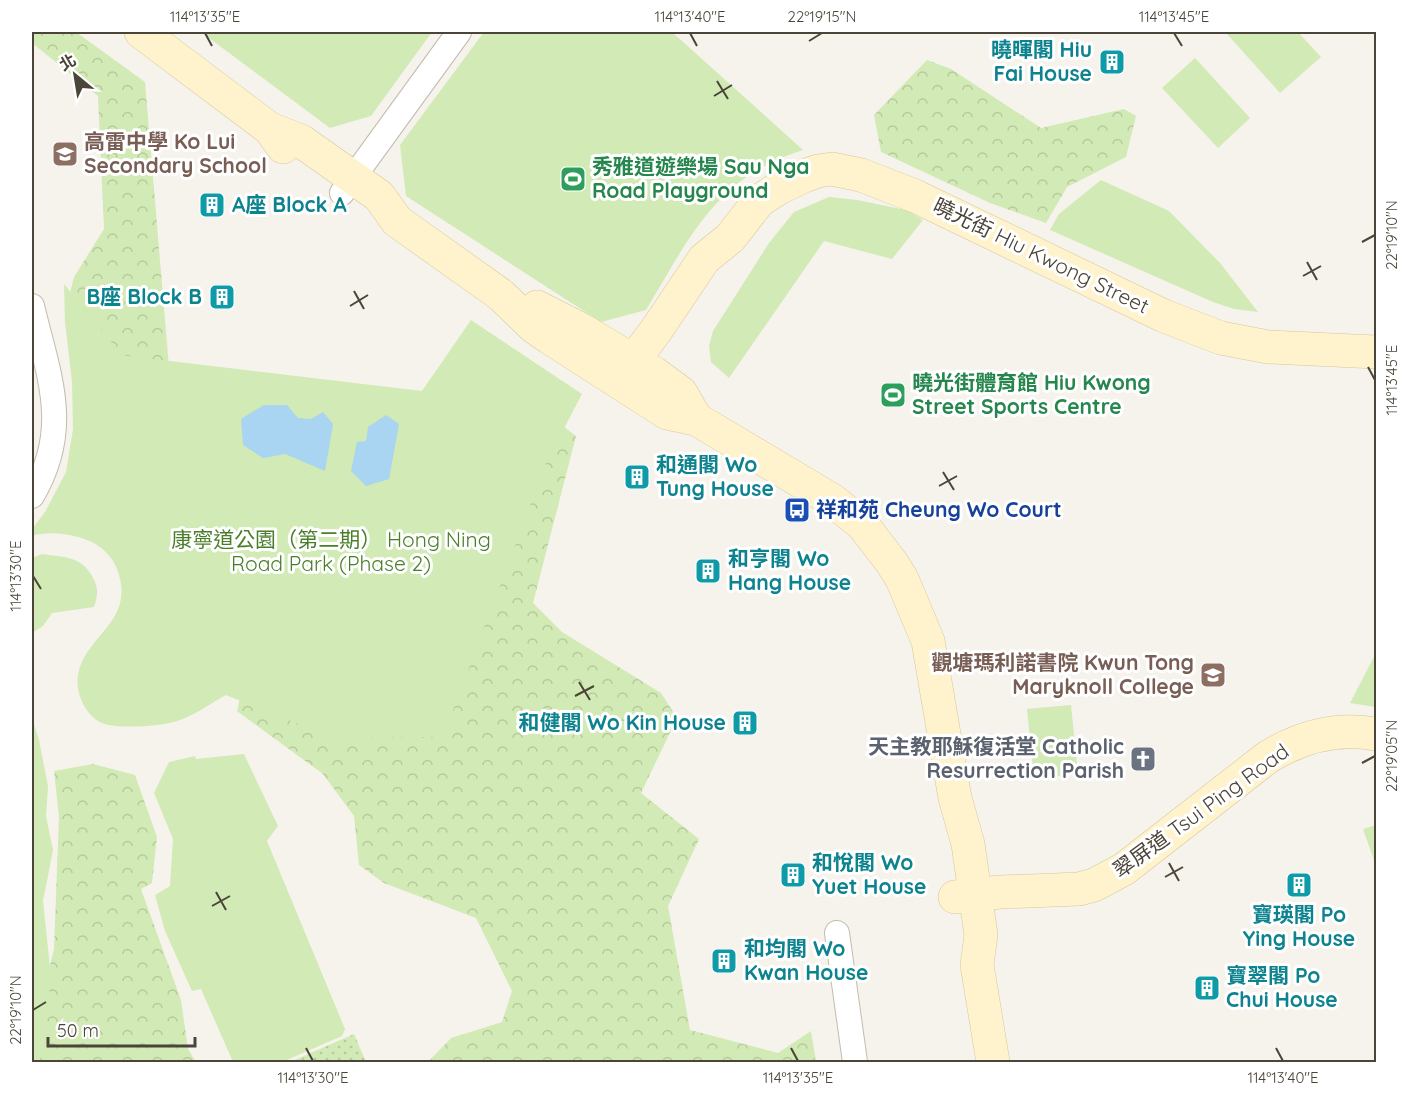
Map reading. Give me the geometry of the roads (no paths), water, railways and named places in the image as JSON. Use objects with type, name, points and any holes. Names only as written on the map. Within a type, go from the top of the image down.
[{"type":"main road","points":[[141,32],[270,129],[301,141],[347,185],[379,196],[397,221],[501,295],[534,327],[635,376],[681,393],[696,419],[832,500],[861,524],[892,563],[908,591],[928,641],[956,798],[969,844],[965,896],[981,936],[977,965],[991,1061]]},
{"type":"main road","name":"曉光街 Hiu Kwong Street","points":[[635,376],[704,259],[730,238],[759,201],[779,188],[818,171],[846,171],[879,181],[915,196],[1164,316],[1221,339],[1268,347],[1377,352]]},
{"type":"main road","name":"翠屏道 Tsui Ping Road","points":[[965,896],[1079,889],[1095,885],[1124,869],[1268,757],[1283,748],[1298,740],[1330,733],[1377,734]]},
{"type":"street","points":[[347,185],[459,32]]},
{"type":"street","points":[[32,306],[55,410],[55,434],[50,457],[32,496]]},
{"type":"street","points":[[837,933],[855,1062]]},
{"type":"water","points":[[264,405],[287,405],[298,418],[311,419],[323,412],[333,424],[325,471],[285,454],[263,458],[243,445],[241,419]]},
{"type":"water","points":[[386,415],[399,424],[389,479],[366,486],[351,471],[357,442],[366,441],[368,427]]},
{"type":"place","name":"曉暉閣 Hiu Fai House","points":[[1112,62]]},
{"type":"place","name":"高雷中學 Ko Lui Secondary School","points":[[65,154]]},
{"type":"place","name":"秀雅道遊樂場 Sau Nga Road Playground","points":[[573,179]]},
{"type":"place","name":"A座 Block A","points":[[212,205]]},
{"type":"place","name":"B座 Block B","points":[[222,297]]},
{"type":"place","name":"曉光街體育館 Hiu Kwong Street Sports Centre","points":[[893,395]]},
{"type":"place","name":"和通閣 Wo Tung House","points":[[637,477]]},
{"type":"place","name":"祥和苑 Cheung Wo Court","points":[[797,510]]},
{"type":"place","name":"和亨閣 Wo Hang House","points":[[708,571]]},
{"type":"place","name":"觀塘瑪利諾書院 Kwun Tong Maryknoll College","points":[[1213,675]]},
{"type":"place","name":"和健閣 Wo Kin House","points":[[745,723]]},
{"type":"place","name":"天主教耶穌復活堂 Catholic Resurrection Parish","points":[[1143,759]]},
{"type":"place","name":"和悅閣 Wo Yuet House","points":[[793,875]]},
{"type":"place","name":"寶瑛閣 Po Ying House","points":[[1299,885]]},
{"type":"place","name":"和均閣 Wo Kwan House","points":[[724,961]]},
{"type":"place","name":"寶翠閣 Po Chui House","points":[[1207,988]]},
{"type":"park label","name":"康寧道公園（第二期） Hong Ning Road Park (Phase 2)","points":[[331,552]]}]
